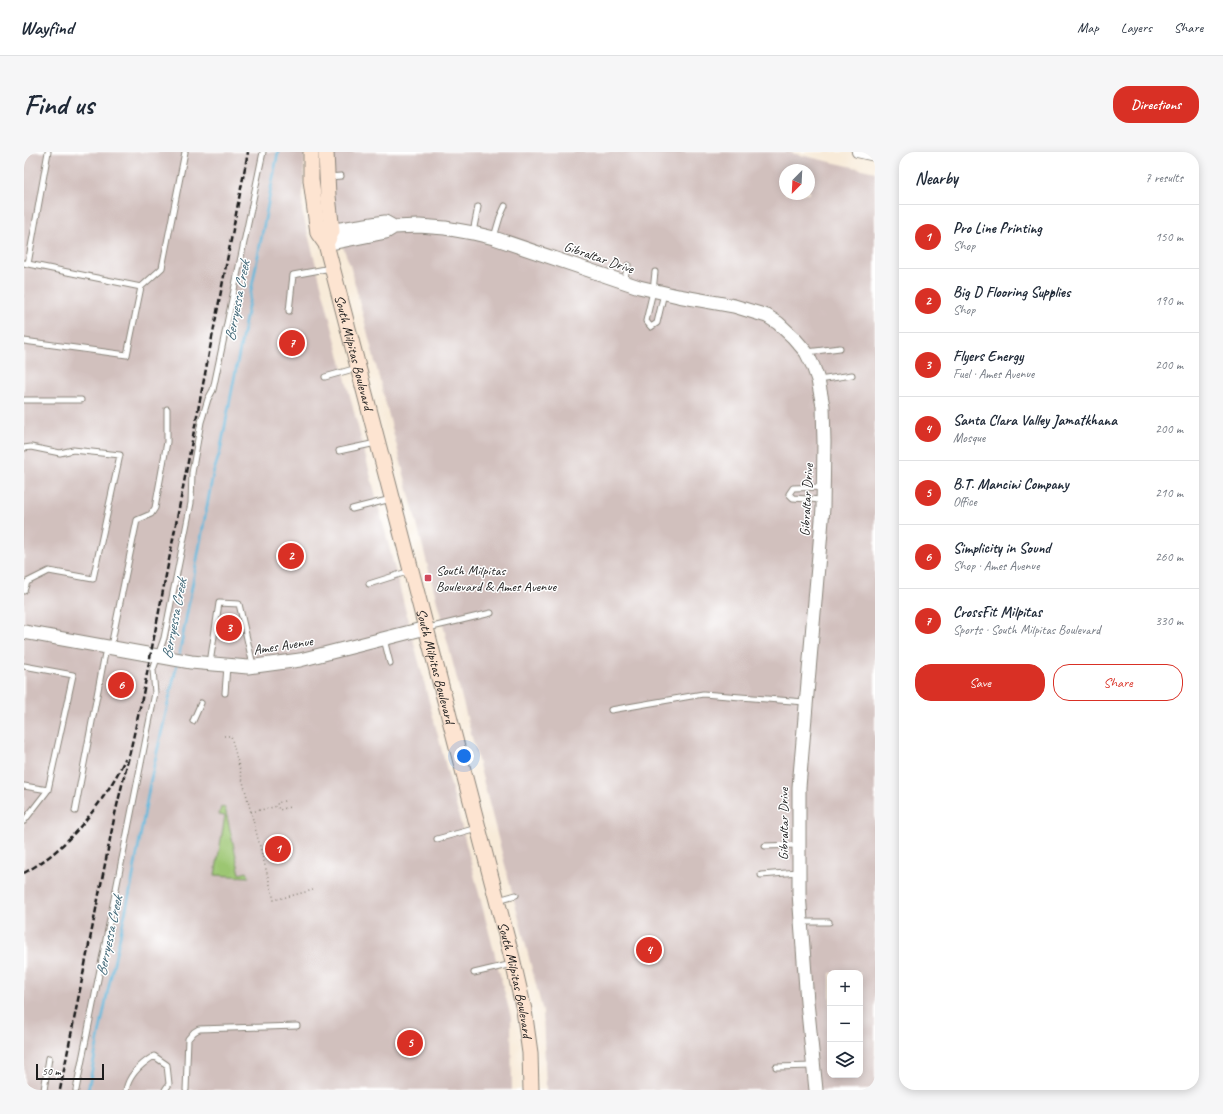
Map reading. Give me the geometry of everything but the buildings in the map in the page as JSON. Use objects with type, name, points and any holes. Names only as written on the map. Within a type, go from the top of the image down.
[{"type":"main road","name":"South Milpitas Boulevard","points":[[311,152],[312,180],[332,268],[478,827],[524,1010],[529,1046],[531,1090]]},
{"type":"main road","name":"South Milpitas Boulevard","points":[[325,236],[334,176],[326,152]]},
{"type":"street","points":[[857,152],[875,156]]},
{"type":"street","name":"Gibraltar Drive","points":[[325,236],[386,232],[394,227],[419,226],[445,228],[494,238],[624,282],[659,292],[734,306],[767,316],[788,332],[806,352],[818,380],[823,406],[824,493],[799,787],[799,872],[801,922],[816,1090]]},
{"type":"street","name":"Ames Avenue","points":[[24,632],[192,662],[253,666],[300,660],[426,628]]},
{"type":"lane","points":[[48,152],[26,264],[141,287]]},
{"type":"lane","points":[[24,341],[127,355],[141,287],[162,268],[185,152]]},
{"type":"lane","points":[[76,1090],[155,693],[153,670],[160,656],[191,503],[192,473],[201,422],[208,399],[213,390],[262,152]]},
{"type":"lane","points":[[494,238],[500,216],[505,206]]},
{"type":"lane","points":[[473,233],[478,208]]},
{"type":"lane","points":[[624,282],[628,264]]},
{"type":"lane","points":[[289,312],[293,274],[332,268]]},
{"type":"lane","points":[[655,272],[659,292],[657,323],[651,327],[646,321],[659,292]]},
{"type":"lane","points":[[806,352],[840,348]]},
{"type":"lane","points":[[325,377],[358,367]]},
{"type":"lane","points":[[818,380],[852,376]]},
{"type":"lane","points":[[24,400],[81,400]]},
{"type":"lane","points":[[75,811],[137,520],[151,514],[154,508],[167,442],[167,409]]},
{"type":"lane","points":[[339,451],[377,443]]},
{"type":"lane","points":[[24,448],[31,447],[60,453],[73,450],[120,455],[93,579],[49,571],[26,582],[24,591]]},
{"type":"lane","points":[[793,488],[824,493],[793,498],[789,494],[793,488]]},
{"type":"lane","points":[[352,509],[392,498]]},
{"type":"lane","points":[[369,584],[411,571]]},
{"type":"lane","points":[[210,664],[219,603],[239,604],[253,666]]},
{"type":"lane","points":[[426,628],[491,613]]},
{"type":"lane","points":[[384,639],[390,663]]},
{"type":"lane","points":[[225,693],[227,665]]},
{"type":"lane","points":[[24,666],[73,675],[48,790],[24,821]]},
{"type":"lane","points":[[611,710],[703,694],[806,702]]},
{"type":"lane","points":[[193,721],[201,702]]},
{"type":"lane","points":[[24,786],[48,790]]},
{"type":"lane","points":[[437,839],[478,827]]},
{"type":"lane","points":[[766,846],[799,845]]},
{"type":"lane","points":[[761,875],[799,872]]},
{"type":"lane","points":[[497,901],[516,895]]},
{"type":"lane","points":[[801,922],[829,922]]},
{"type":"lane","points":[[474,972],[513,964]]},
{"type":"lane","points":[[187,1089],[188,1039],[199,1028],[297,1026]]},
{"type":"lane","points":[[126,1090],[127,1085],[138,1066],[154,1056],[167,1065],[169,1084],[165,1090]]},
{"type":"lane","points":[[44,1090],[49,1058]]},
{"type":"lane","points":[[776,1067],[814,1066]]},
{"type":"path","points":[[224,736],[231,736],[274,900],[313,890]]},
{"type":"path","points":[[278,806],[277,803],[288,800]]},
{"type":"path","points":[[251,812],[278,806]]},
{"type":"path","points":[[278,806],[279,810],[290,808]]},
{"type":"shaded area","points":[[24,152],[305,152],[302,211],[511,1017],[512,1090],[24,1090]]},
{"type":"shaded area","points":[[328,152],[787,152],[875,172],[875,1090],[546,1090],[543,1012],[350,265],[323,197]]},
{"type":"green space","points":[[221,807],[225,808],[240,874],[247,872],[249,877],[215,875],[225,816],[219,815]]},
{"type":"waterway","name":"Berryessa Creek","points":[[179,656],[213,474],[220,452],[278,152]]},
{"type":"waterway","name":"Berryessa Creek","points":[[88,1090],[109,985],[131,887],[150,783],[177,664]]},
{"type":"railway","points":[[60,1090],[115,814],[143,694],[248,152]]},
{"type":"railway","points":[[24,873],[50,856],[72,836],[93,811],[111,785],[125,759]]},
{"type":"place","name":"CrossFit Milpitas","points":[[292,343]]},
{"type":"place","name":"Big D Flooring Supplies","points":[[291,556]]},
{"type":"place","name":"South Milpitas Boulevard & Ames Avenue","points":[[428,578]]},
{"type":"place","name":"Flyers Energy","points":[[229,628]]},
{"type":"place","name":"Simplicity in Sound","points":[[121,685]]},
{"type":"place","name":"Pro Line Printing","points":[[278,849]]},
{"type":"place","name":"Santa Clara Valley Jamatkhana","points":[[649,950]]},
{"type":"place","name":"B.T. Mancini Company","points":[[410,1043]]}]
